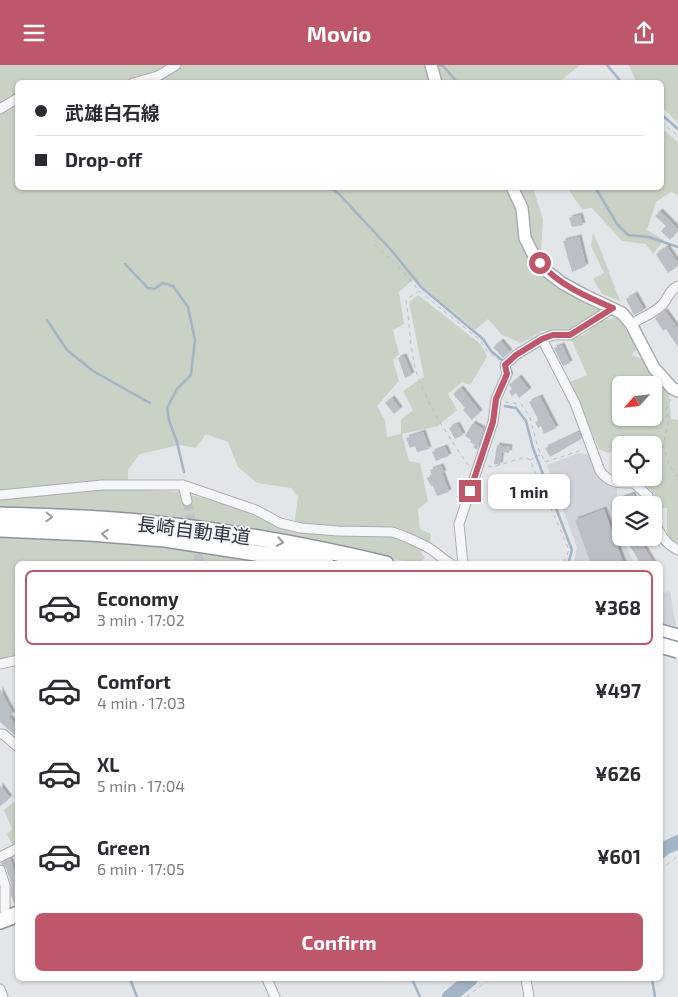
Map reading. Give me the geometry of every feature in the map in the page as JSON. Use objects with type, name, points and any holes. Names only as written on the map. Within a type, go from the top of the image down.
[{"type":"highway","name":"長崎自動車道","points":[[0,515],[92,519],[166,525],[325,550],[373,561]]},
{"type":"highway","name":"長崎自動車道","points":[[0,529],[165,539],[307,561]]},
{"type":"highway","points":[[663,633],[678,637]]},
{"type":"highway","points":[[663,646],[678,648]]},
{"type":"highway","points":[[663,649],[678,648]]},
{"type":"main road","points":[[432,65],[435,80]]},
{"type":"main road","points":[[513,190],[522,208],[525,239],[533,254],[548,272],[562,283],[622,313],[631,324],[654,368],[675,390]]},
{"type":"street","points":[[143,80],[158,76],[176,65]]},
{"type":"street","points":[[0,109],[15,100]]},
{"type":"street","points":[[631,324],[661,307],[668,293],[678,285]]},
{"type":"street","points":[[463,561],[459,524],[493,422],[496,399],[507,374],[505,365],[516,355],[542,339],[553,335],[570,335],[613,308]]},
{"type":"street","points":[[542,339],[575,403],[600,471],[605,478],[614,484],[634,483],[648,496]]},
{"type":"street","points":[[0,495],[102,485],[183,485],[256,510],[280,523],[302,528],[392,532],[399,534],[431,550],[446,561]]},
{"type":"street","points":[[183,485],[187,501]]},
{"type":"street","points":[[662,537],[668,544],[678,550]]},
{"type":"street","points":[[663,626],[678,629]]},
{"type":"street","points":[[0,663],[15,660]]},
{"type":"street","points":[[0,734],[3,734],[15,744]]},
{"type":"street","points":[[0,857],[15,850]]},
{"type":"street","points":[[0,870],[5,885],[5,911],[8,918]]},
{"type":"street","points":[[268,981],[275,997]]},
{"type":"street","points":[[526,981],[529,997]]},
{"type":"street","points":[[0,989],[3,997]]},
{"type":"path","points":[[664,124],[678,136]]},
{"type":"path","points":[[375,245],[402,270],[419,291],[480,340],[488,353],[505,365]]},
{"type":"path","points":[[419,291],[406,300],[419,379],[441,425],[475,475]]},
{"type":"path","points":[[675,390],[671,402],[666,409],[669,420],[663,445],[669,465],[678,477]]},
{"type":"path","points":[[496,399],[521,404],[530,417],[538,448],[545,462],[578,450],[593,449]]},
{"type":"path","points":[[530,460],[541,455]]},
{"type":"path","points":[[480,463],[493,467],[526,457],[530,460],[568,549],[564,561]]},
{"type":"path","points":[[663,868],[678,856]]},
{"type":"path","points":[[467,997],[487,981]]},
{"type":"shaded area","points":[[0,65],[580,65],[562,80],[15,80],[15,190],[534,190],[543,219],[541,252],[565,290],[601,310],[567,330],[543,331],[521,343],[502,335],[488,319],[475,330],[414,279],[399,292],[404,324],[393,330],[399,354],[393,360],[399,381],[377,406],[385,420],[387,437],[401,434],[401,420],[413,410],[403,391],[424,377],[409,302],[418,295],[478,342],[487,357],[470,385],[462,382],[448,394],[457,410],[438,426],[402,434],[409,461],[420,463],[428,501],[418,509],[420,529],[431,534],[430,544],[421,552],[425,558],[421,561],[406,561],[363,554],[362,561],[15,561],[15,655],[0,659]],"holes":[[[206,434],[228,442],[238,467],[257,483],[291,488],[298,497],[294,525],[282,529],[241,509],[181,492],[128,489],[128,470],[140,454],[179,445],[196,448]]]},
{"type":"shaded area","points":[[629,65],[678,65],[678,123],[664,109],[664,80],[635,80]]},
{"type":"shaded area","points":[[664,130],[678,142],[678,195],[671,192],[656,202],[647,230],[664,240],[653,254],[646,244],[622,241],[592,208],[582,209],[568,190],[664,190]]},
{"type":"shaded area","points":[[593,233],[620,301],[602,294],[593,279],[604,273],[591,246]]},
{"type":"shaded area","points":[[619,317],[637,349],[631,355],[645,360],[656,376],[612,376],[612,426],[662,426],[662,384],[669,394],[671,419],[678,420],[678,540],[676,544],[667,538],[667,508],[662,508],[662,496],[654,496],[647,486],[662,486],[662,436],[612,436],[612,451],[608,453],[599,449],[570,382],[587,375],[571,339],[584,335],[600,321]]},
{"type":"shaded area","points":[[578,453],[590,455],[601,479],[617,487],[617,496],[612,496],[612,546],[625,546],[633,561],[574,561],[577,548],[547,465]]},
{"type":"shaded area","points":[[670,591],[676,626],[663,624],[663,593]]},
{"type":"shaded area","points":[[14,802],[15,851],[7,834],[12,829],[4,810]]},
{"type":"building","points":[[660,211],[678,229],[670,240],[661,231],[666,226],[655,216]]},
{"type":"building","points":[[580,215],[583,225],[572,227],[569,218]]},
{"type":"building","points":[[579,237],[586,266],[572,272],[563,241]]},
{"type":"building","points":[[667,247],[678,263],[678,266],[668,273],[656,254]]},
{"type":"building","points":[[635,294],[644,310],[634,315],[626,299]]},
{"type":"building","points":[[665,311],[678,329],[678,347],[666,329],[663,331],[655,318]]},
{"type":"building","points":[[501,341],[510,352],[503,358],[493,347]]},
{"type":"building","points":[[562,345],[570,363],[563,366],[554,348]]},
{"type":"building","points":[[404,356],[412,375],[405,378],[398,358]]},
{"type":"building","points":[[519,377],[529,390],[519,398],[516,393],[512,396],[509,391],[512,389],[509,385]]},
{"type":"building","points":[[461,388],[480,412],[472,420],[453,394]]},
{"type":"building","points":[[540,397],[556,428],[544,434],[541,426],[538,428],[535,422],[538,421],[537,417],[529,402]]},
{"type":"building","points":[[392,398],[400,409],[394,414],[385,403]]},
{"type":"building","points":[[473,423],[483,429],[477,450],[473,447],[475,445],[470,442],[471,440],[465,436]]},
{"type":"building","points":[[457,424],[463,435],[455,439],[449,428]]},
{"type":"building","points":[[423,432],[429,449],[417,452],[415,446],[410,448],[406,438]]},
{"type":"building","points":[[579,432],[581,439],[550,457],[545,448]]},
{"type":"building","points":[[497,445],[510,447],[509,453],[502,452],[500,465],[494,464]]},
{"type":"building","points":[[445,447],[449,456],[436,461],[432,452]]},
{"type":"building","points":[[441,466],[449,492],[437,496],[427,478],[432,476],[430,470]]},
{"type":"building","points":[[604,509],[612,531],[612,546],[617,546],[623,561],[590,561],[575,520]]},
{"type":"building","points":[[630,546],[643,546],[652,561],[639,561]]},
{"type":"building","points":[[0,689],[13,714],[8,716],[15,723],[15,735],[0,722]]},
{"type":"building","points":[[0,785],[10,798],[0,806]]},
{"type":"building","points":[[10,859],[15,872],[15,905],[11,895],[11,883],[6,868],[1,863]]},
{"type":"waterway","points":[[440,65],[455,80]]},
{"type":"waterway","points":[[607,65],[620,80]]},
{"type":"waterway","points":[[664,117],[678,129]]},
{"type":"waterway","points":[[334,190],[392,251],[421,287],[483,339],[491,351],[503,361]]},
{"type":"waterway","points":[[597,190],[617,224],[628,235],[649,237],[678,247]]},
{"type":"waterway","points":[[125,264],[148,288],[154,289],[163,283],[173,286],[188,307],[195,340],[191,375],[177,389],[167,408],[184,472]]},
{"type":"waterway","points":[[47,320],[67,350],[93,371],[150,403]]},
{"type":"waterway","points":[[509,365],[511,375]]},
{"type":"waterway","points":[[505,406],[516,408],[526,421],[533,448],[572,550],[569,561]]},
{"type":"waterway","points":[[663,850],[678,842]]},
{"type":"waterway","points":[[131,981],[137,997]]},
{"type":"waterway","points":[[413,981],[420,997]]},
{"type":"waterway","points":[[449,997],[469,981]]},
{"type":"waterway","points":[[652,981],[655,997]]},
{"type":"tunnel","points":[[187,501],[199,561]]},
{"type":"route","points":[[470,491],[493,422],[496,399],[507,374],[505,365],[516,355],[542,339],[553,335],[570,335],[613,308],[562,283],[540,263]]}]
